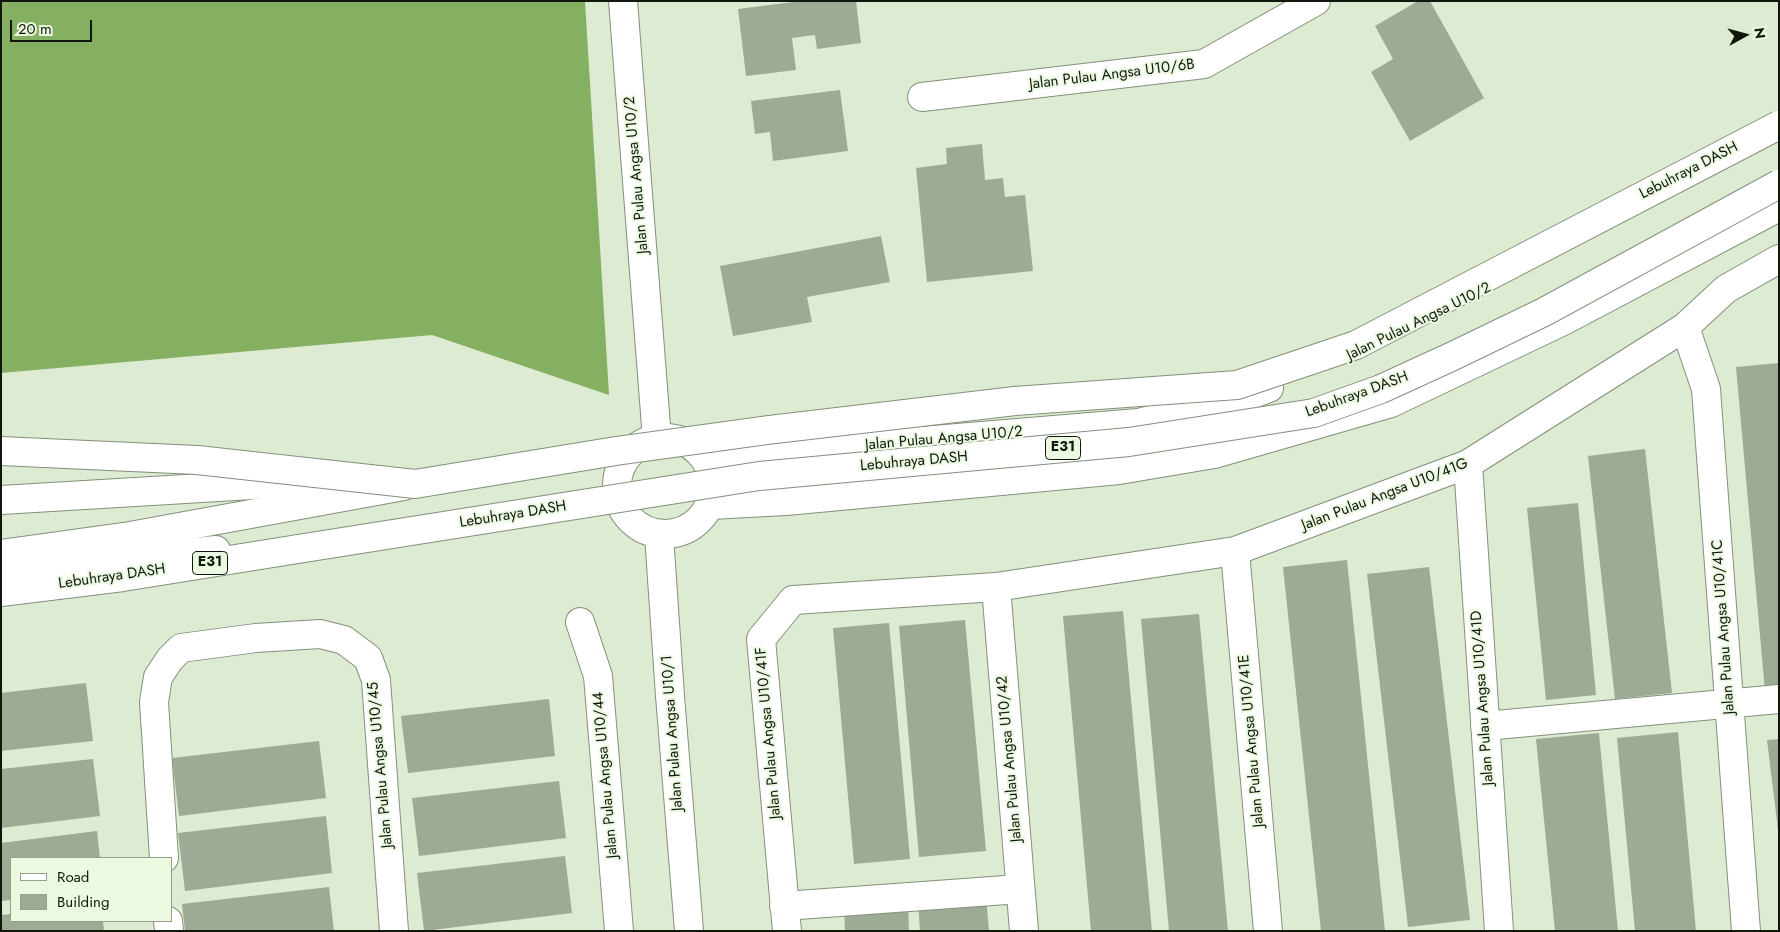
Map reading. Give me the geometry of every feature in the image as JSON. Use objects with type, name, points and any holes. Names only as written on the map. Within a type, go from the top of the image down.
[{"type":"main road","name":"Jalan Pulau Angsa U10/2","points":[[623,1],[658,439]]},
{"type":"main road","name":"Jalan Pulau Angsa U10/6B","points":[[922,97],[1204,64],[1316,1]]},
{"type":"main road","name":"Lebuhraya DASH","points":[[415,484],[616,451],[788,427],[1015,401],[1238,386],[1356,345],[1779,125]]},
{"type":"main road","name":"Jalan Pulau Angsa U10/2","points":[[705,459],[1138,423],[1248,396],[1363,352],[1779,137]]},
{"type":"main road","name":"Lebuhraya DASH","points":[[1,592],[123,577],[758,476],[1129,442],[1314,413],[1381,390],[1454,356],[1552,307],[1779,184]]},
{"type":"main road","points":[[710,504],[786,501],[1119,470],[1214,454],[1391,403],[1563,321],[1779,207]]},
{"type":"main road","name":"Jalan Pulau Angsa U10/41G","points":[[996,587],[1235,551],[1468,464],[1685,327],[1726,289],[1779,259]]},
{"type":"main road","name":"Jalan Pulau Angsa U10/41C","points":[[1685,327],[1706,389],[1746,931]]},
{"type":"main road","points":[[671,438],[684,442],[696,449],[705,459],[712,473],[714,489],[710,504],[702,518],[690,528],[675,534],[659,535],[644,530],[632,522],[623,509],[618,494],[618,478],[623,463],[632,452],[644,443],[658,439],[671,438]]},
{"type":"main road","points":[[1,452],[197,460],[415,484]]},
{"type":"main road","points":[[1,500],[623,463]]},
{"type":"main road","name":"Jalan Pulau Angsa U10/41D","points":[[1468,464],[1499,931]]},
{"type":"main road","points":[[1,554],[130,536],[415,484]]},
{"type":"main road","points":[[1,572],[623,509]]},
{"type":"main road","name":"Jalan Pulau Angsa U10/1","points":[[659,535],[689,931]]},
{"type":"main road","name":"Jalan Pulau Angsa U10/41E","points":[[1235,551],[1268,931]]},
{"type":"main road","name":"Jalan Pulau Angsa U10/42","points":[[996,587],[1024,931]]},
{"type":"main road","name":"Jalan Pulau Angsa U10/41F","points":[[785,918],[761,638],[793,600],[996,587]]},
{"type":"main road","name":"Jalan Pulau Angsa U10/44","points":[[580,622],[598,676],[620,931]]},
{"type":"main road","name":"Jalan Pulau Angsa U10/45","points":[[164,857],[154,702],[158,677],[170,659],[181,648],[256,638],[320,634],[344,640],[368,658],[376,680],[394,931]]},
{"type":"main road","points":[[1485,726],[1779,699]]},
{"type":"main road","points":[[785,918],[1020,889]]},
{"type":"green space","points":[[1,1],[585,1],[609,395],[432,335],[1,373]]},
{"type":"building","points":[[801,1],[856,1],[861,43],[817,49],[815,35],[792,38],[796,70],[746,76],[738,9]]},
{"type":"building","points":[[1418,1],[1430,1],[1484,98],[1410,141],[1371,72],[1393,59],[1375,26]]},
{"type":"building","points":[[840,90],[848,151],[773,161],[770,132],[755,134],[751,101]]},
{"type":"building","points":[[982,144],[985,180],[1003,178],[1005,197],[1025,195],[1033,271],[927,282],[916,168],[947,164],[946,148]]},
{"type":"building","points":[[881,236],[890,282],[807,297],[812,322],[733,336],[720,266]]},
{"type":"building","points":[[1779,363],[1779,690],[1765,691],[1736,367]]},
{"type":"building","points":[[1645,449],[1672,693],[1615,699],[1588,456]]},
{"type":"building","points":[[1578,503],[1596,695],[1546,700],[1527,508]]},
{"type":"building","points":[[1347,560],[1385,931],[1321,931],[1283,567]]},
{"type":"building","points":[[1429,567],[1470,920],[1408,927],[1367,574]]},
{"type":"building","points":[[1123,611],[1152,931],[1091,931],[1063,616]]},
{"type":"building","points":[[1199,614],[1228,931],[1169,931],[1141,619]]},
{"type":"building","points":[[965,620],[986,851],[919,857],[899,626]]},
{"type":"building","points":[[889,623],[910,859],[854,864],[833,628]]},
{"type":"building","points":[[86,683],[93,741],[1,751],[1,693]]},
{"type":"building","points":[[549,699],[555,756],[408,773],[401,716]]},
{"type":"building","points":[[1678,732],[1696,931],[1635,931],[1617,738]]},
{"type":"building","points":[[1599,733],[1618,931],[1555,931],[1536,739]]},
{"type":"building","points":[[1779,739],[1779,830],[1778,830],[1767,740]]},
{"type":"building","points":[[319,741],[326,798],[179,816],[172,758]]},
{"type":"building","points":[[93,759],[100,816],[1,828],[1,769]]},
{"type":"building","points":[[559,781],[566,838],[419,856],[412,798]]},
{"type":"building","points":[[326,816],[332,873],[185,891],[178,833]]},
{"type":"building","points":[[97,831],[100,857],[10,857],[10,900],[1,901],[1,843]]},
{"type":"building","points":[[565,856],[572,913],[424,931],[417,873]]},
{"type":"building","points":[[329,887],[334,931],[185,931],[182,904]]},
{"type":"building","points":[[986,897],[989,931],[920,931],[918,902]]},
{"type":"building","points":[[908,904],[909,931],[845,931],[844,908]]},
{"type":"building","points":[[10,914],[10,922],[103,922],[104,931],[1,931],[1,915]]}]
